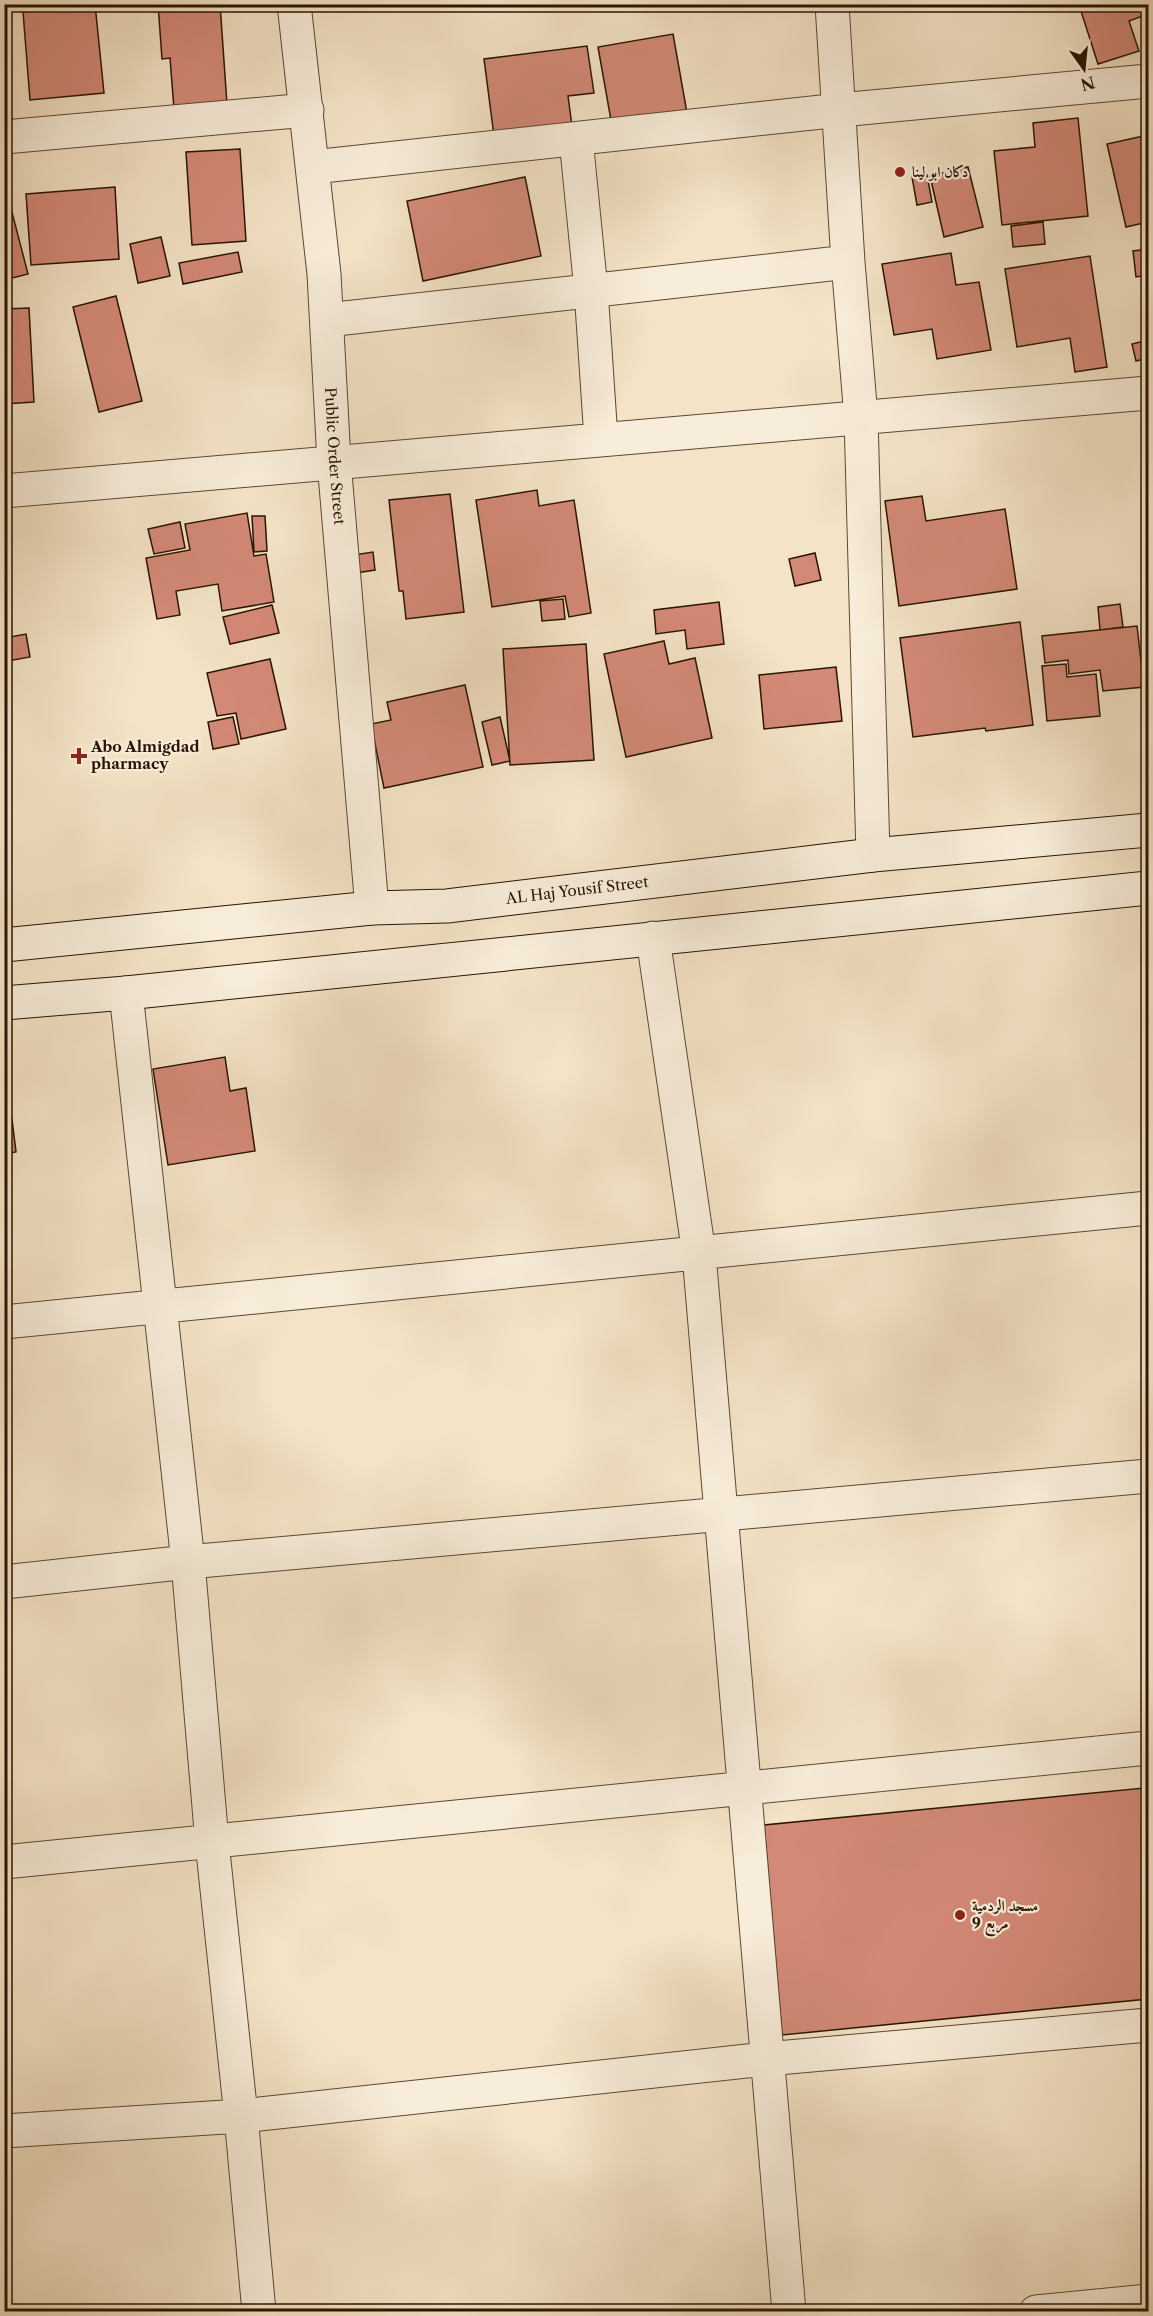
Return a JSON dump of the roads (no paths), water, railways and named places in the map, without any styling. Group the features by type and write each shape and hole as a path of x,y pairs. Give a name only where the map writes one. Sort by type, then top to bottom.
{"street":[{"name":"Public Order Street","path":"294,4 324,274 334,462 372,908"},
{"path":"831,4 861,417 873,855"},
{"path":"313,168 840,110 1149,81"},
{"path":"4,137 307,110"},
{"path":"576,139 591,290 601,439"},
{"path":"327,320 848,262"},
{"path":"4,491 1149,393"},
{"name":"AL Haj Yousif Street","path":"4,945 372,908 447,906 873,855 1149,831"},
{"path":"4,1003 126,993 1149,888"},
{"path":"653,938 699,1254 789,2312"},
{"path":"126,993 188,1562 212,1842 259,2312"},
{"path":"4,1322 1149,1208"},
{"path":"4,1582 188,1562 1149,1476"},
{"path":"4,1862 1149,1749"},
{"path":"4,2131 241,2116 766,2059 1149,2025"},
{"path":"1036,2312 1149,2301"}],"place":[{"name":"دكان ابو لينا","path":"900,172"},
{"name":"Abo Almigdad pharmacy","path":"79,756"},
{"name":"مسجد الردمية مربع 9","path":"960,1915"}]}
